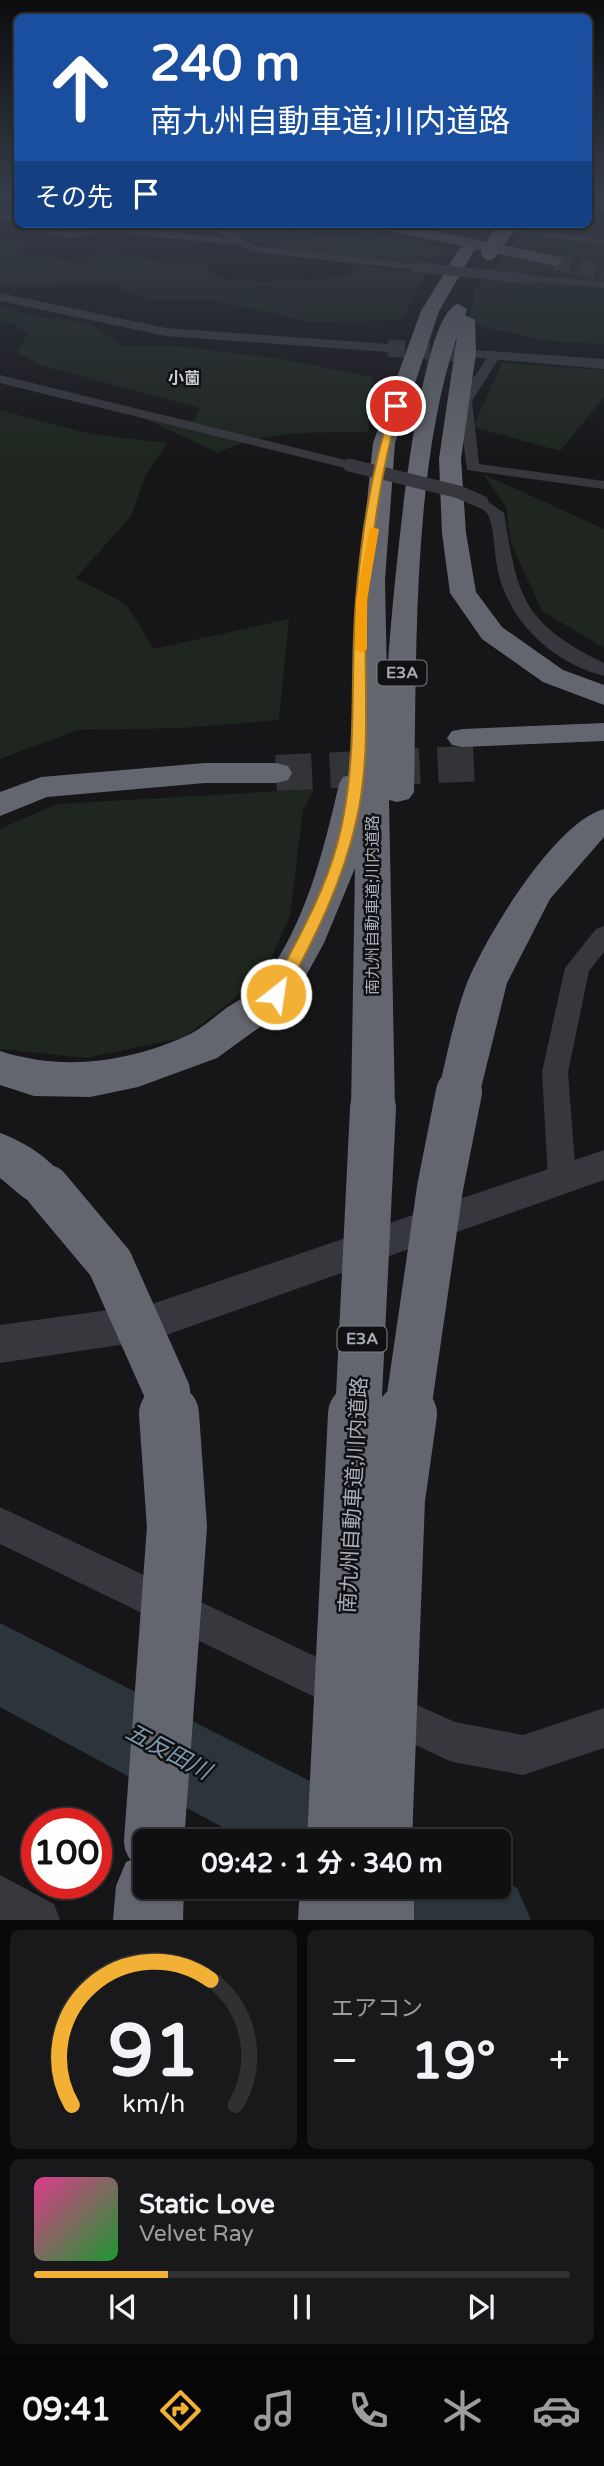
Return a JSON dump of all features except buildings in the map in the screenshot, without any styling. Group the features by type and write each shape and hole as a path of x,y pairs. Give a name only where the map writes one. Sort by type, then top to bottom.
{"highway":[{"name":"南九州自動車道;川内道路","path":"373,1108 372,661 376,517 384,443 412,354 440,291 446,284"},
{"name":"南九州自動車道;川内道路","path":"338,1829 373,1108 395,822 404,612 415,498 431,390 440,357 469,284"},
{"path":"466,293 466,353 450,459 454,533 463,593 492,633 553,676 604,696"},
{"path":"0,1068 34,1079 90,1080 138,1070 202,1046 276,994 305,943 336,873 351,816 359,756 362,600 376,517"},
{"path":"604,732 472,750 604,755"},
{"path":"0,781 69,765 137,755 275,761 192,774 41,787 0,805"},
{"path":"382,1829 395,1499 440,1188 459,1092 487,983 535,892 596,825 604,820"},
{"path":"0,1152 47,1188 110,1263 167,1391 177,1527 155,1829"},
{"path":"148,1920 149,1899"},
{"path":"333,1920 334,1899"},
{"path":"379,1920 380,1899"}],"street":[{"path":"586,284 604,285"},
{"path":"0,297 45,309 166,332 388,348"},
{"path":"474,354 604,364"},
{"path":"495,355 465,401 472,467 604,485"},
{"path":"0,379 459,492 482,502 496,513 512,596 524,620 565,652 604,670"},
{"path":"562,1178 555,1072 577,968 604,935"},
{"path":"0,1344 152,1322 604,1164"},
{"path":"0,1525 452,1742 523,1755 604,1728"}],"shaded area":[{"path":"0,284 421,284 402,320 309,322 214,300 149,300 116,286 0,287"},
{"path":"480,284 604,284 604,344 553,342 469,324 475,289"},
{"path":"0,306 33,316 89,323 123,346 171,345 276,358 373,377 368,432 272,436 236,445 218,453 123,408 194,421 200,408 43,366 16,352 28,334 14,324 0,322"},
{"path":"502,363 604,370 604,397 560,451 473,427"},
{"path":"0,410 90,434 167,443 145,477 131,516 76,578 126,604 154,649 289,619 279,720 182,728 78,730 0,759"},
{"path":"483,474 604,529 604,648 542,611 510,541 506,507"},
{"path":"314,789 303,810 290,916 263,976 185,1037 86,1058 0,1049 0,829 57,804"}],"waterway":[{"name":"五反田川","path":"0,1663 313,1829"},
{"name":"五反田川","path":"446,1899 485,1920"}],"tunnel":[{"path":"388,348 474,354"},
{"path":"276,773 482,763"}],"slow traffic":[{"path":"361,649 362,600 374,529"}],"district":[{"name":"小薗","path":"184,379"}],"route":[{"path":"276,994 305,943 336,873 351,816 359,756 362,600 376,517 384,443 396,406"}]}
